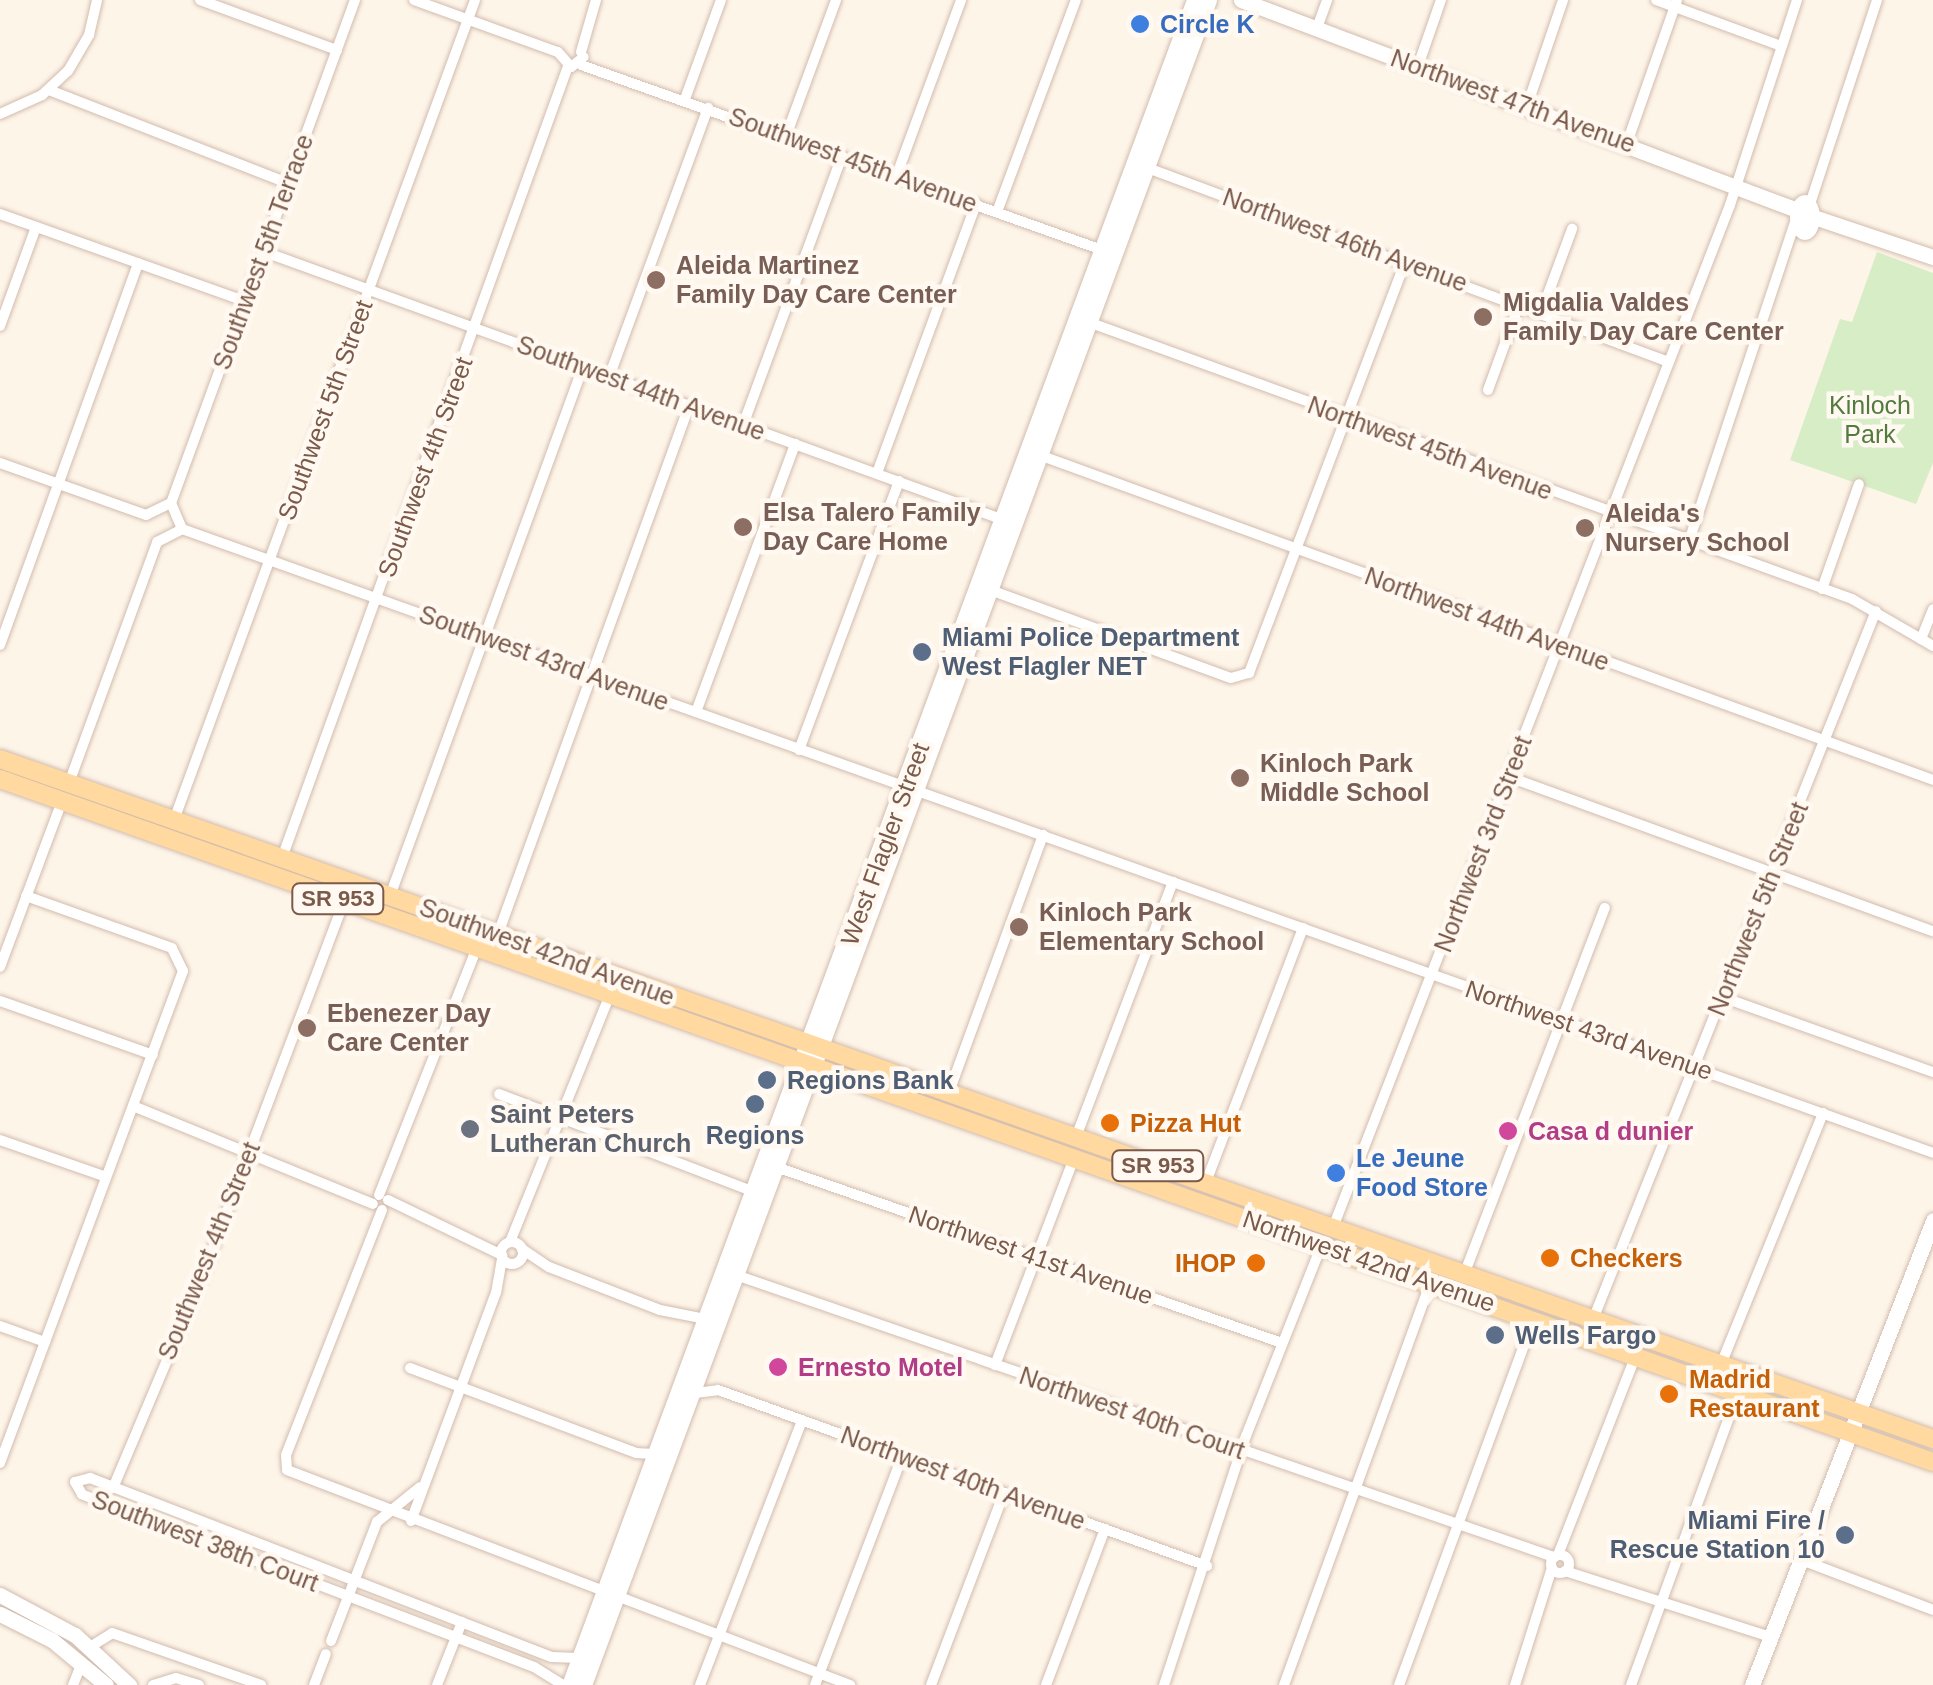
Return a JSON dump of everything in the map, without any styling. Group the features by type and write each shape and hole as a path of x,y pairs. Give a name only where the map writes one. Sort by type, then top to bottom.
{"main road":[{"name":"West Flagler Street","path":"913,789 992,591 1037,430 1109,253 1194,0"},
{"name":"West Flagler Street","path":"1141,165 1209,0"},
{"name":"Northwest 47th Avenue","path":"1242,0 1933,257"},
{"name":"West Flagler Street","path":"584,1685 655,1461 704,1326 779,1168 814,1056 1009,526 1042,456 1091,323 1109,253"},
{"path":"1037,430 1042,456"},
{"name":"Southwest 42nd Avenue","path":"0,759 65,792 86,810 574,982 650,988 814,1056"},
{"name":"Southwest 42nd Avenue","path":"0,779 174,820 498,934 614,985 814,1056"},
{"path":"236,862 273,855"},
{"path":"473,946 498,934"},
{"name":"West Flagler Street","path":"566,1685 610,1598 695,1394 755,1192 814,1056"},
{"name":"Northwest 42nd Avenue","path":"814,1056 949,1092 1933,1439"},
{"name":"Northwest 42nd Avenue","path":"814,1056 1042,1147 1740,1390 1933,1462"},
{"path":"1042,1147 1076,1137"},
{"path":"1752,1685 1847,1428 1933,1220"},
{"path":"1542,1321 1578,1325 1594,1318"},
{"path":"1636,1354 1678,1347"},
{"path":"0,1596 129,1685"},
{"path":"0,1614 86,1654 106,1685"}],"street":[{"path":"0,114 49,90 84,48 97,0"},
{"path":"200,0 337,50"},
{"name":"Southwest 5th Terrace","path":"0,967 355,0"},
{"name":"Southwest 45th Avenue","path":"414,0 1109,253"},
{"name":"Southwest 5th Street","path":"174,820 476,0"},
{"name":"Southwest 4th Street","path":"273,855 378,598 596,0"},
{"path":"685,99 721,0"},
{"path":"786,136 836,0"},
{"path":"896,176 961,0"},
{"path":"997,212 1076,0"},
{"path":"1317,28 1327,0"},
{"path":"1418,66 1442,0"},
{"path":"1527,106 1564,0"},
{"path":"1656,0 1676,4 1781,46"},
{"name":"Northwest 3rd Street","path":"1164,1685 1208,1566 1241,1452 1433,974 1629,466 1736,184 1797,0"},
{"path":"1689,541 1877,0"},
{"path":"1627,143 1676,4"},
{"path":"49,90 288,183"},
{"path":"610,377 708,108"},
{"path":"743,425 842,156"},
{"name":"Northwest 46th Avenue","path":"1141,165 1666,361"},
{"path":"877,473 976,204"},
{"path":"0,214 244,302"},
{"path":"0,326 36,227"},
{"path":"1541,313 1572,229"},
{"name":"Southwest 44th Avenue","path":"262,251 899,481 1009,526"},
{"path":"992,591 1231,678 1245,676 1258,659 1405,262"},
{"path":"0,644 138,263"},
{"path":"1488,390 1519,305"},
{"name":"Northwest 45th Avenue","path":"1091,323 1822,589 1876,611 1933,646"},
{"path":"390,896 582,367"},
{"path":"498,934 689,406"},
{"path":"696,712 795,444"},
{"name":"Northwest 44th Avenue","path":"1042,456 1933,780"},
{"name":"Southwest 43rd Avenue","path":"0,463 913,789"},
{"path":"800,750 899,481"},
{"path":"1822,589 1859,484"},
{"path":"1921,639 1933,609"},
{"name":"Northwest 5th Street","path":"1594,1318 1876,611"},
{"path":"1509,778 1933,931"},
{"name":"Northwest 43rd Avenue","path":"913,789 1933,1152"},
{"path":"949,1092 1042,836"},
{"path":"1076,1137 1173,882"},
{"path":"0,1464 4,1443 181,978 181,958 167,946 26,896"},
{"name":"Southwest 4th Street","path":"113,1488 249,1152 344,901"},
{"path":"1465,1272 1605,908"},
{"path":"1206,1182 1303,928"},
{"path":"473,946 286,1455 288,1470 817,1680 850,1685"},
{"path":"411,1522 510,1249 614,985"},
{"path":"1722,997 1933,1072"},
{"path":"0,1001 152,1054"},
{"path":"499,1094 755,1192"},
{"path":"132,1106 704,1326"},
{"path":"1722,1362 1823,1113"},
{"path":"0,1140 106,1177"},
{"path":"996,1365 1074,1158"},
{"name":"Northwest 41st Avenue","path":"779,1168 1282,1343"},
{"path":"510,1249 516,1262"},
{"path":"516,1262 549,1267"},
{"path":"496,1293 516,1262"},
{"name":"Northwest 40th Court","path":"731,1273 1770,1637"},
{"path":"1284,1685 1431,1282"},
{"path":"1399,1685 1456,1527 1542,1321"},
{"path":"0,1326 44,1342"},
{"path":"1515,1685 1636,1354"},
{"path":"410,1368 655,1461"},
{"name":"Northwest 40th Avenue","path":"702,1372 718,1390 1208,1566"},
{"name":"Northwest 40th Avenue","path":"695,1394 718,1390"},
{"path":"1631,1685 1740,1390"},
{"path":"700,1685 802,1420"},
{"path":"817,1680 902,1457"},
{"name":"Southwest 38th Court","path":"566,1685 456,1637 82,1494 75,1486 85,1477 552,1657 580,1658"},
{"path":"330,1641 377,1522 423,1482"},
{"path":"930,1684 1004,1493"},
{"path":"1046,1685 1104,1529"},
{"path":"1798,1559 1933,1610"},
{"path":"437,1685 462,1622"},
{"path":"74,1685 86,1654 112,1632 261,1685"},
{"path":"314,1685 326,1654"},
{"path":"186,1680 193,1662"},
{"path":"154,1685 186,1680 199,1685"}],"green space":[{"name":"Kinloch Park","path":"1877,252 1933,273 1933,463 1916,504 1790,460 1840,319 1852,322"}],"place":[{"name":"Circle K","path":"1140,24"},
{"name":"Aleida Martinez Family Day Care Center","path":"656,280"},
{"name":"Migdalia Valdes Family Day Care Center","path":"1483,317"},
{"name":"Elsa Talero Family Day Care Home","path":"743,527"},
{"name":"Aleida's Nursery School","path":"1585,528"},
{"name":"Miami Police Department West Flagler NET","path":"922,652"},
{"name":"Kinloch Park Middle School","path":"1240,778"},
{"name":"Kinloch Park Elementary School","path":"1019,927"},
{"name":"Ebenezer Day Care Center","path":"307,1028"},
{"name":"Regions Bank","path":"767,1080"},
{"name":"Regions","path":"755,1104"},
{"name":"Pizza Hut","path":"1110,1123"},
{"name":"Saint Peters Lutheran Church","path":"470,1129"},
{"name":"Casa d dunier","path":"1508,1131"},
{"name":"Le Jeune Food Store","path":"1336,1173"},
{"name":"Checkers","path":"1550,1258"},
{"name":"IHOP","path":"1256,1263"},
{"name":"Wells Fargo","path":"1495,1335"},
{"name":"Ernesto Motel","path":"778,1367"},
{"name":"Madrid Restaurant","path":"1669,1394"},
{"name":"Miami Fire / Rescue Station 10","path":"1845,1535"}]}
